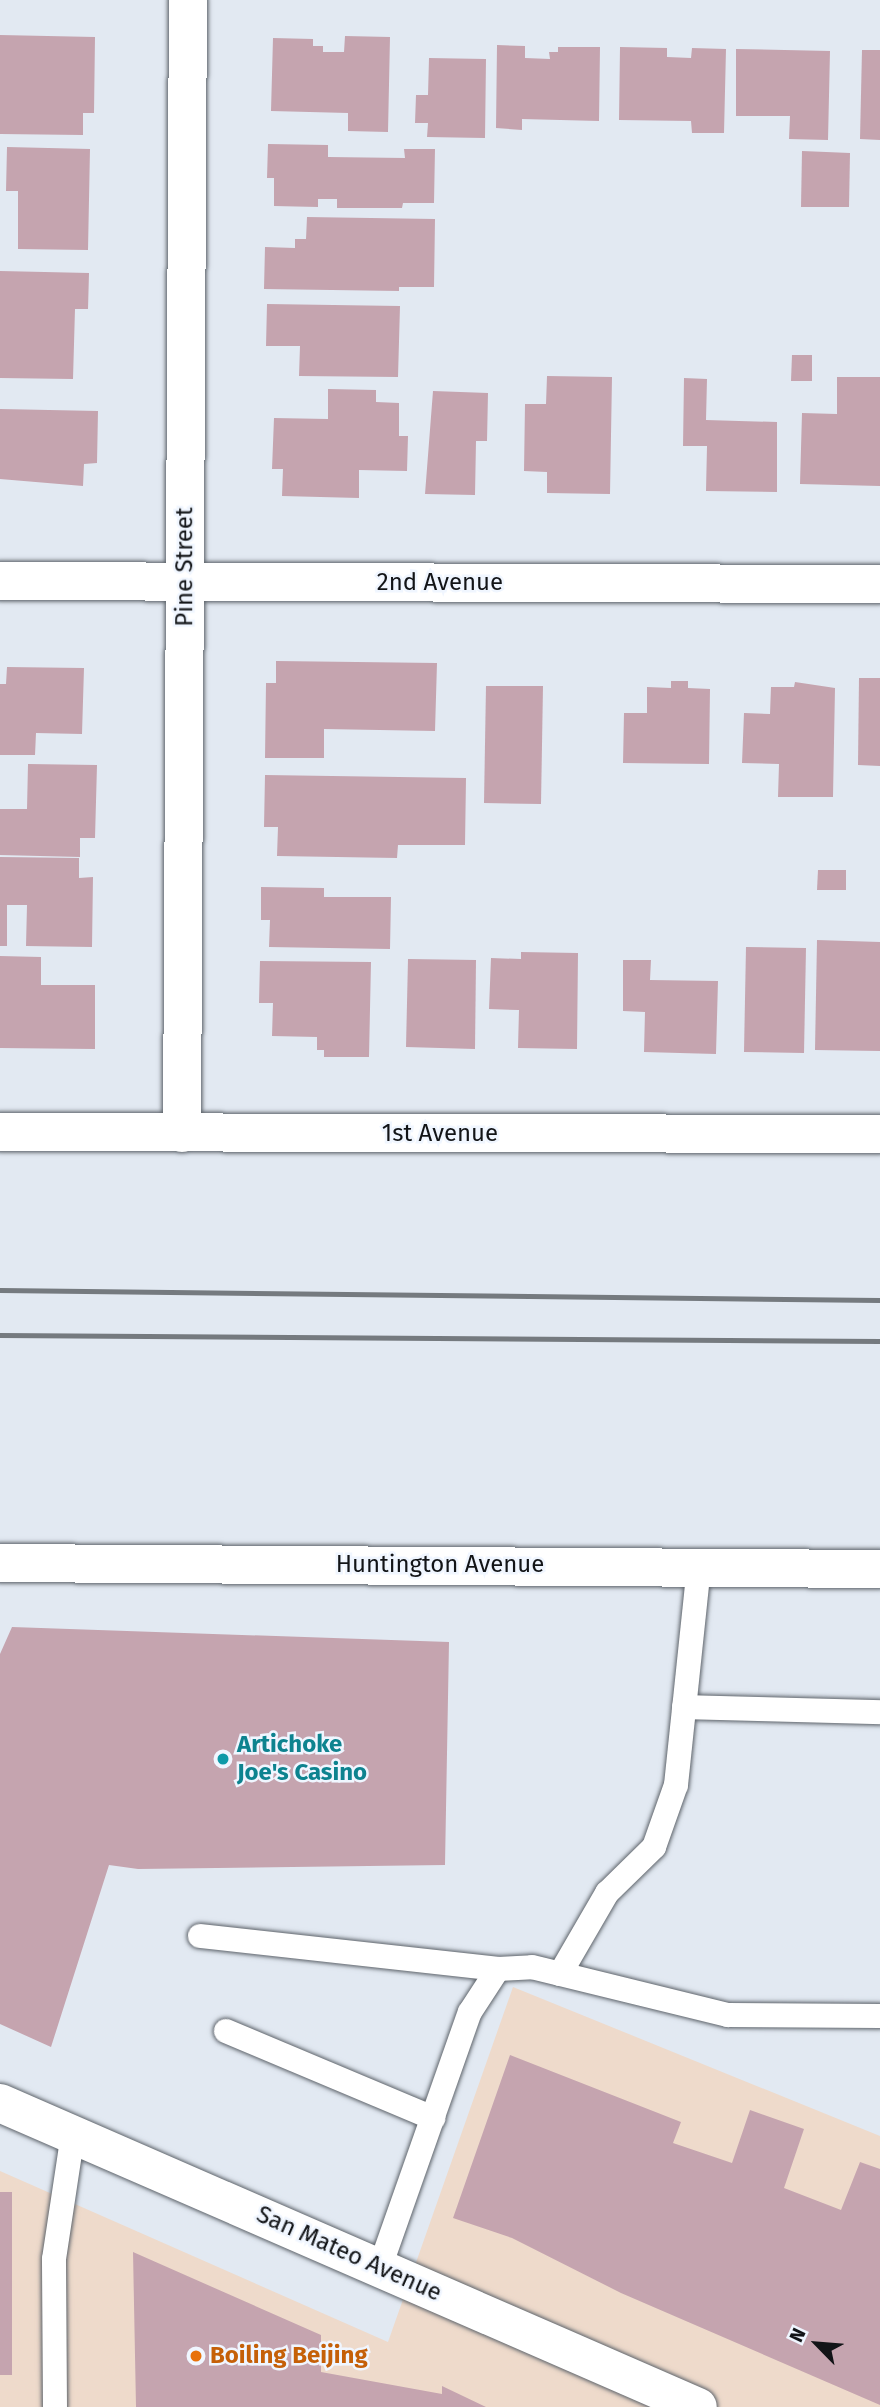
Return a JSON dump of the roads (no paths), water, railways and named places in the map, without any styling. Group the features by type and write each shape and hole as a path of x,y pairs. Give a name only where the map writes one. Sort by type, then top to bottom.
{"street":[{"name":"Pine Street","path":"182,1133 188,0"},
{"name":"2nd Avenue","path":"0,581 880,584"},
{"name":"1st Avenue","path":"0,1132 880,1134"},
{"name":"Huntington Avenue","path":"0,1563 880,1569"},
{"name":"San Mateo Avenue","path":"0,2102 698,2407"}],"lane":[{"path":"560,1975 607,1894 654,1847 676,1785 699,1566"},
{"path":"684,1707 880,1712"},
{"path":"200,1936 498,1969 533,1967 728,2015 880,2017"},
{"path":"380,2267 470,2012 498,1969"},
{"path":"226,2031 433,2118"},
{"path":"55,2407 54,2259 73,2134"}],"railway":[{"path":"0,1290 880,1300"},
{"path":"0,1335 880,1341"}],"place":[{"name":"Artichoke Joe's Casino","path":"223,1759"},
{"name":"Boiling Beijing","path":"196,2356"}]}
